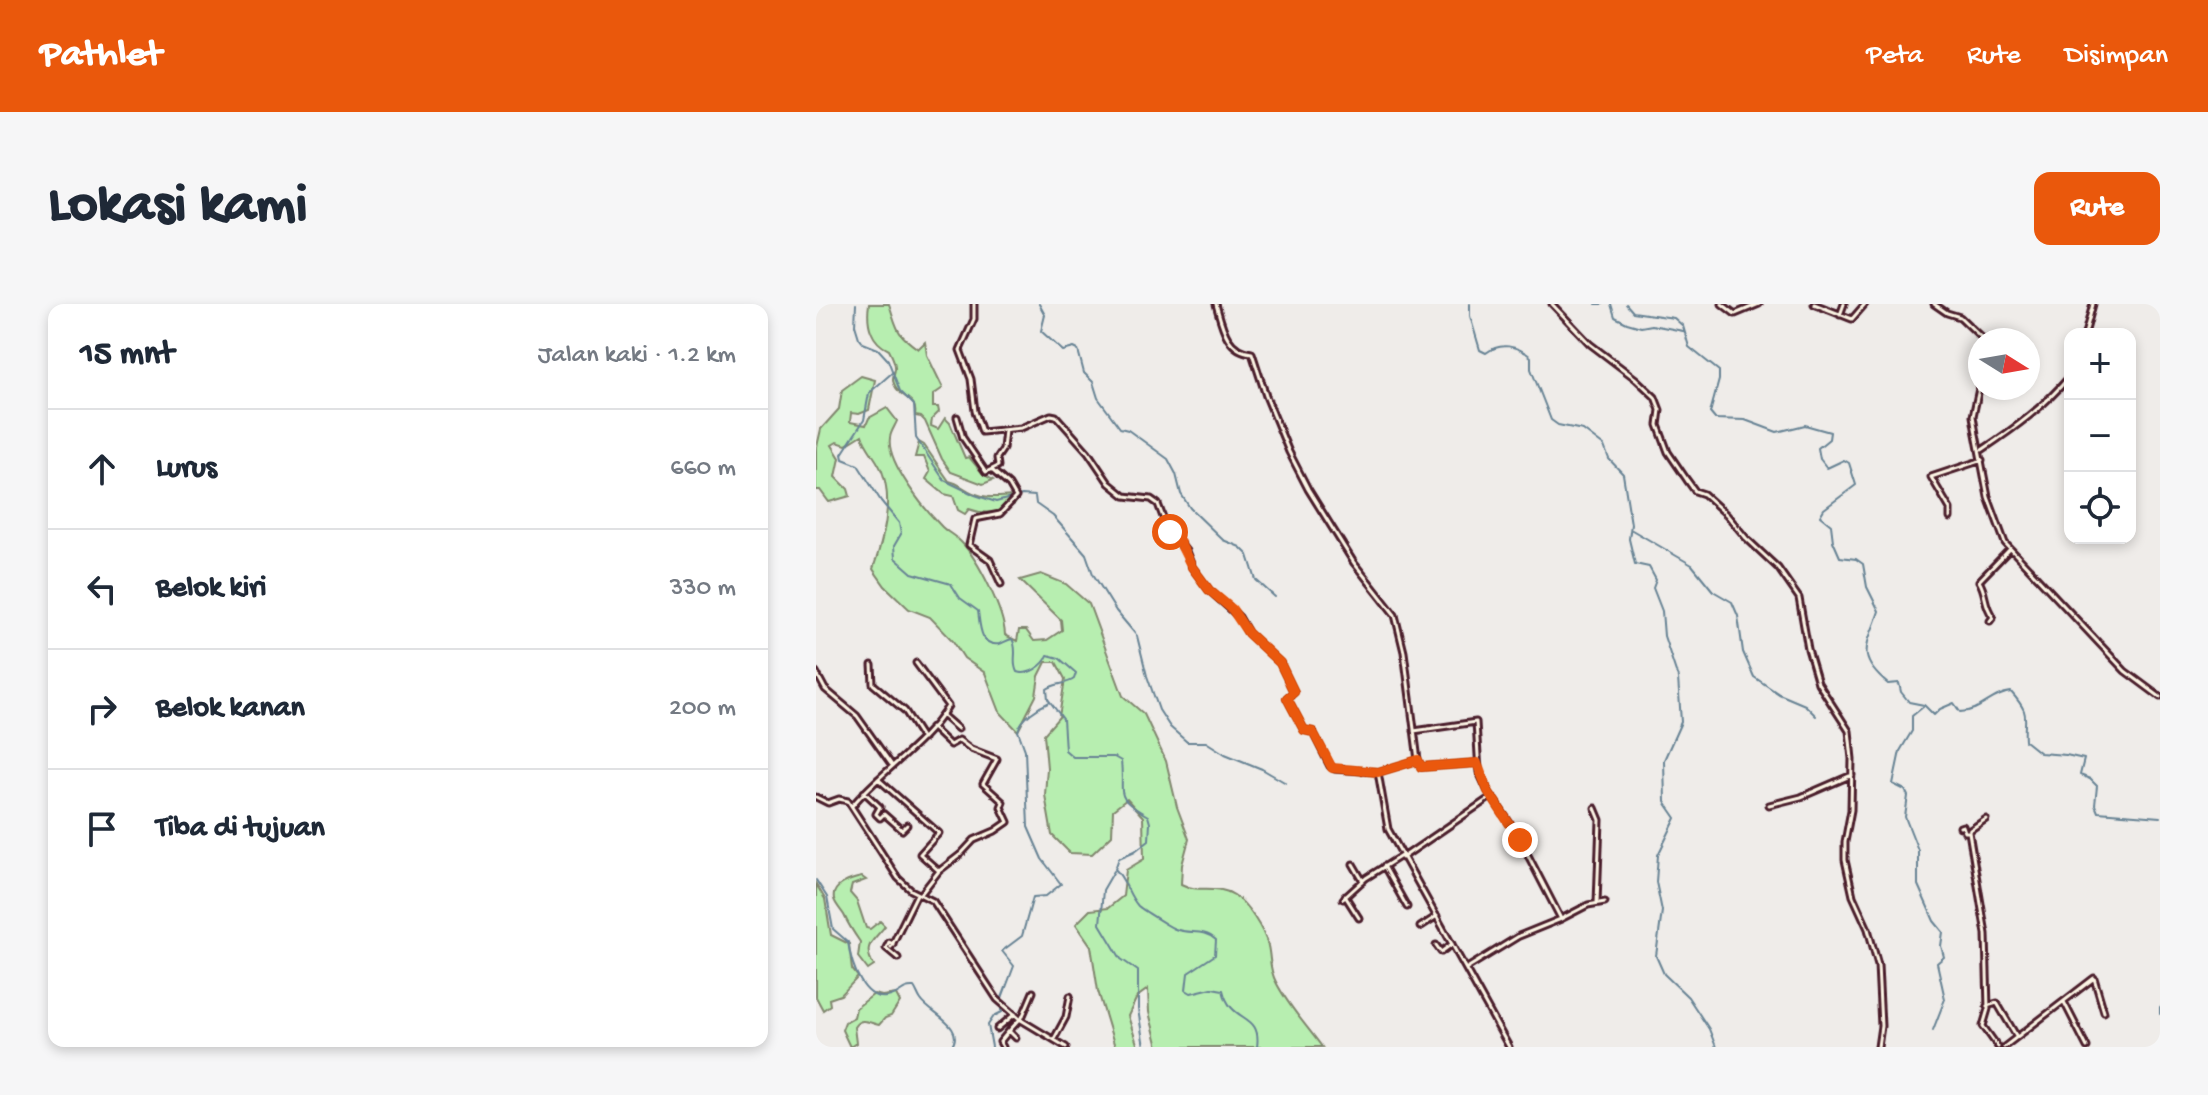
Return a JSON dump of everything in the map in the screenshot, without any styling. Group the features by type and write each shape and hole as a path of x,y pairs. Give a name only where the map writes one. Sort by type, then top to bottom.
{"street":[{"path":"974,304 974,319 961,346 961,357 971,379 975,411 982,432 1027,427 1055,414 1088,452 1109,483 1125,496 1155,501 1164,514 1167,528 1178,539 1192,567 1209,590 1232,609 1248,633 1286,672 1294,692 1287,698 1290,706 1304,730 1313,732 1330,766 1378,772 1418,760"},
{"path":"1216,304 1221,325 1232,346 1240,352 1252,353 1289,452 1308,489 1354,563 1395,615 1404,652 1421,767 1477,763"},
{"path":"1552,304 1590,344 1655,397 1659,403 1658,425 1668,452 1687,480 1695,491 1704,494 1727,515 1778,568 1796,593 1818,683 1849,731 1851,810 1845,860 1855,901 1868,929 1878,965 1881,1026 1878,1047"},
{"path":"1722,304 1735,314 1759,304"},
{"path":"1814,304 1852,319 1865,304"},
{"path":"1840,315 1844,304"},
{"path":"1934,304 1960,317 1971,328"},
{"path":"2087,328 2093,304"},
{"path":"1980,451 2044,405 2064,383"},
{"path":"1976,400 1973,416 1992,510 2009,550 2125,671 2160,697"},
{"path":"957,417 963,438 986,472 998,466 997,458 1003,449 1005,430"},
{"path":"1950,518 1950,509 1931,477 1982,460"},
{"path":"993,471 1009,485 1016,497 1000,514 975,520 969,545 990,560 1001,584"},
{"path":"1990,621 1993,617 1986,609 1985,589 1979,581 2009,550"},
{"path":"852,806 878,778 923,739 948,704 916,663"},
{"path":"872,665 873,684 905,711 923,739"},
{"path":"816,672 825,689 865,727 892,765"},
{"path":"942,715 958,729"},
{"path":"1414,731 1476,722 1477,763 1492,796 1517,834 1561,919"},
{"path":"898,958 886,948 889,942 892,946 919,894 976,838 1008,822 1001,807 1003,802 983,784 997,759 960,741 950,745 931,727"},
{"path":"1378,772 1384,815 1402,857 1509,1047"},
{"path":"1769,805 1801,797 1852,775"},
{"path":"878,778 939,833 920,853 939,871"},
{"path":"864,792 880,807 876,814 880,818 884,814 902,830 907,825"},
{"path":"1359,918 1344,897 1384,866 1492,796"},
{"path":"816,797 828,803 846,799 898,878 933,901 992,992 1021,1019 1066,1047"},
{"path":"1595,808 1600,820 1597,904"},
{"path":"1960,827 1963,826 1965,832 1986,819"},
{"path":"1968,830 1984,922 1987,1006 1983,1026 1998,1047"},
{"path":"1353,864 1363,881"},
{"path":"1384,866 1407,907"},
{"path":"1467,968 1519,936 1588,905 1605,902"},
{"path":"1420,927 1437,916"},
{"path":"1436,945 1441,952 1452,944"},
{"path":"2004,1047 2094,978 2104,1012"},
{"path":"1003,1047 1000,1042 1021,1019 1033,992"},
{"path":"1054,1039 1066,1017 1070,996"},
{"path":"2064,1002 2087,1047"},
{"path":"1987,1006 1997,1003 2017,1037"},
{"path":"997,1029 1015,1014"},
{"path":"1009,1031 1016,1038"}],"green space":[{"path":"869,304 889,304 898,330 905,338 918,349 925,342 927,355 943,388 933,395 933,407 938,407 939,412 932,419 931,426 938,429 945,418 965,458 969,457 983,474 993,480 983,484 951,472 925,421 915,416 912,402 895,386 894,361 889,350 871,332"},
{"path":"861,376 875,380 869,410 851,413 850,422 866,425 869,418 887,408 897,421 890,436 890,448 900,472 926,509 975,560 995,600 1005,635 1017,641 1019,630 1026,630 1034,641 1047,640 1062,630 1061,620 1020,580 1041,574 1066,584 1089,604 1123,696 1144,714 1166,761 1177,807 1189,839 1181,884 1227,891 1244,904 1266,940 1272,973 1281,991 1322,1047 1158,1047 1149,1012 1148,989 1137,997 1128,1016 1138,1047 1115,1047 1098,991 1091,946 1076,924 1090,910 1108,908 1123,896 1126,870 1144,859 1143,817 1127,799 1113,810 1112,835 1092,854 1070,853 1052,835 1045,795 1047,768 1044,734 1059,717 1065,679 1056,662 1046,662 1039,676 1036,696 1018,731 1000,712 985,673 964,658 930,617 909,609 885,586 873,569 883,534 887,497 881,469 862,435 846,445 837,442 832,445 840,458 836,477 848,489 850,496 829,502 820,490 816,490 816,451 821,429 839,409 842,390"},
{"path":"919,442 949,481 983,496 1012,496 1015,504 992,512 969,509 965,514 958,510 953,496 944,494 926,479 930,472 924,457 915,457"},
{"path":"862,877 866,880 852,885 850,893 857,901 866,928 870,929 880,921 885,926 870,944 870,959 874,966 868,970 858,957 860,942 834,899 839,886"},
{"path":"816,884 825,899 831,935 849,944 852,969 858,977 841,995 829,999 830,1005 823,1010 816,997"},
{"path":"874,994 896,994 900,1002 891,1016 879,1025 859,1022 854,1027 856,1043 850,1047 842,1030 845,1022 854,1017 856,1008"}],"waterway":[{"path":"856,304 855,325 859,338 878,349 888,360 900,391 914,405 916,438 944,480 996,502 1022,495 1035,496 1036,504 1053,516 1086,554 1093,574 1116,611 1137,636 1159,710 1170,727 1187,742 1206,742 1286,783"},
{"path":"1039,304 1045,315 1041,331 1063,351 1078,350 1084,373 1093,382 1098,398 1120,428 1128,430 1168,459 1181,494 1190,508 1223,540 1240,547 1248,555 1256,580 1275,597"},
{"path":"1470,304 1470,316 1480,350 1486,353 1508,346 1531,357 1531,369 1551,420 1558,425 1583,430 1604,446 1609,459 1623,474 1631,524 1629,539 1635,564 1649,567 1656,580 1653,588 1662,611 1664,636 1678,678 1681,722 1664,760 1665,802 1676,818 1658,855 1656,882 1662,911 1656,956 1664,974 1688,997 1709,1029 1716,1047"},
{"path":"1596,304 1603,304"},
{"path":"1611,304 1615,317 1627,323 1683,331"},
{"path":"1626,304 1633,312 1674,318 1683,326 1689,347 1719,371 1710,413 1715,419 1745,420 1777,432 1805,425 1830,432 1829,439 1818,448 1820,459 1827,468 1844,460 1849,463 1856,485 1824,509 1820,516 1831,525 1833,541 1840,557 1856,559 1863,564 1867,587 1879,611 1867,650 1867,658 1877,674 1888,684 1899,683 1901,692 1909,702 1924,705 1934,715 1954,703 1960,712 1967,711 2011,692 2024,711 2025,741 2040,753 2084,759 2080,775 2097,786 2095,805 2098,812 2160,817"},
{"path":"893,372 869,393 864,420 842,454 843,459 858,465 899,523 901,534 894,546 895,558 912,573 951,584 960,598 978,611 982,633 988,642 999,644 1012,639 1017,672 1026,673 1035,669 1048,655 1059,658 1076,673 1071,681 1047,689 1048,699 1063,719 1065,750 1073,757 1114,757 1121,761 1122,794 1129,804 1148,816 1150,823 1149,840 1119,858 1115,869 1140,908 1175,929 1206,934 1216,940 1215,955 1188,973 1186,990 1191,993 1212,988 1223,990 1232,1009 1255,1028 1257,1047"},
{"path":"1632,530 1692,565 1713,591 1732,602 1738,616 1743,652 1754,677 1779,694 1805,705 1816,716"},
{"path":"992,1047 988,1025 994,1016 1002,1012 1002,998 1014,966 1002,951 1022,936 1033,897 1046,896 1061,884 1042,859 1028,827 1025,750 1018,731 1026,717 1050,702"},
{"path":"1923,707 1912,716 1912,731 1900,751 1893,784 1905,790 1908,796 1905,817 1918,850 1918,885 1934,921 1943,932 1941,946 1944,957 1937,963 1945,999 1933,1030"},
{"path":"1114,871 1103,890 1100,924 1121,959 1138,971 1138,1009 1144,1047"},
{"path":"816,880 827,897 833,929 848,942 852,961 866,988 881,997 914,987 926,1005 951,1027 955,1040 951,1047"},
{"path":"2160,1007 2160,1014"}],"route":[{"path":"1170,532 1178,539 1192,567 1209,590 1232,609 1248,633 1280,663 1294,692 1287,698 1290,706 1304,730 1313,732 1332,768 1378,772 1418,760 1421,767 1477,763 1488,791 1520,840"}]}
